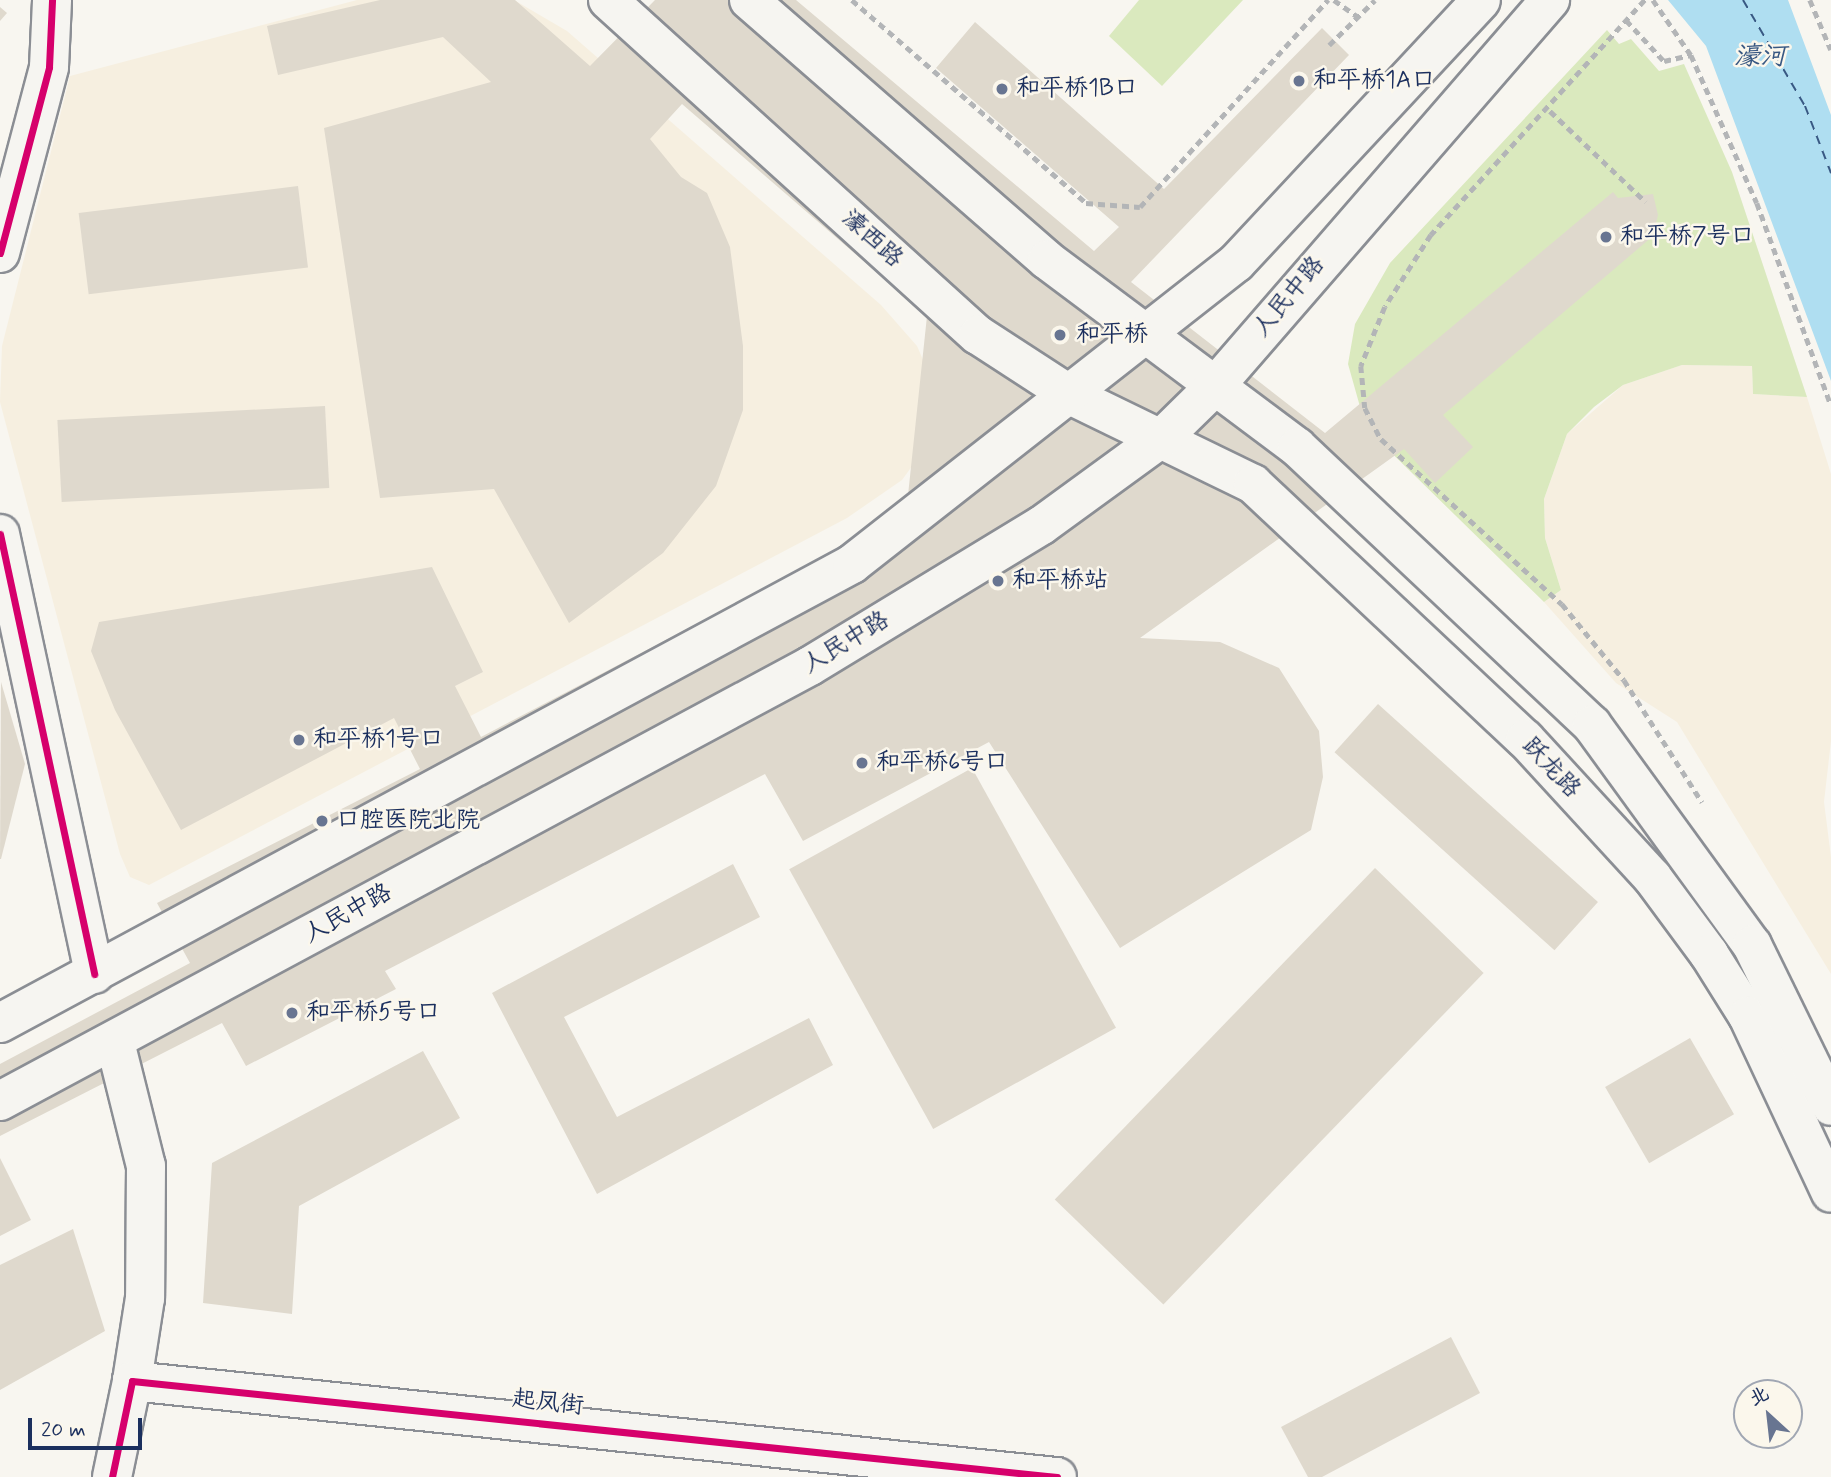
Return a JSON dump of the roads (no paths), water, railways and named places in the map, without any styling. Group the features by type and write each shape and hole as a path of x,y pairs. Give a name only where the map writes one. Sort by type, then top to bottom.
{"main road":[{"path":"0,253 48,67 52,0"},
{"name":"濠西路","path":"608,0 978,335 1072,396 1164,436"},
{"path":"749,0 1047,260 1297,447 1591,726 1752,945 1831,1106"},
{"path":"0,1023 852,564 1072,396 1236,263 1481,0"},
{"name":"人民中路","path":"0,1101 115,1042 810,666 1042,525 1164,436 1216,385 1550,0"},
{"name":"跃龙路","path":"1164,436 1252,484 1525,739 1653,877 1748,1016 1831,1193"},
{"path":"0,534 94,974"},
{"path":"111,1477 132,1381 145,1298 146,1166 115,1042"},
{"name":"起凤街","path":"132,1381 1057,1477"}],"water":[{"name":"濠河","path":"1668,0 1788,0 1831,115 1831,381 1706,46"}],"place":[{"name":"和平桥1A口","path":"1299,81"},
{"name":"和平桥1B口","path":"1002,89"},
{"name":"和平桥7号口","path":"1606,237"},
{"name":"和平桥","path":"1060,335"},
{"name":"和平桥站","path":"998,581"},
{"name":"和平桥1号口","path":"299,740"},
{"name":"和平桥6号口","path":"862,763"},
{"name":"口腔医院北院","path":"322,821"},
{"name":"和平桥5号口","path":"292,1013"}]}
